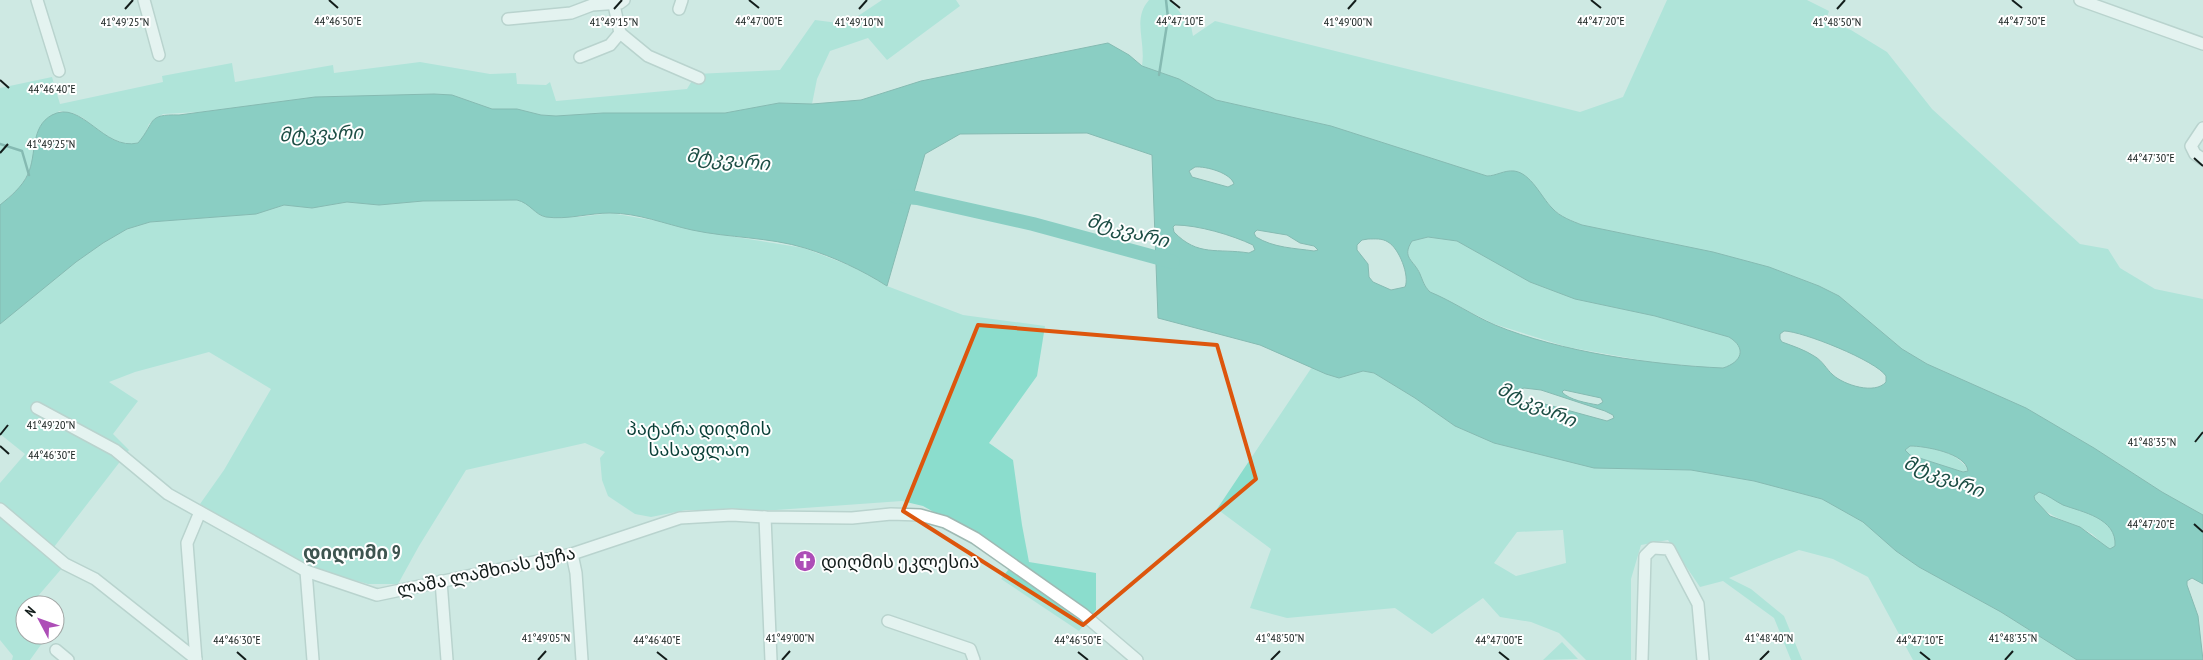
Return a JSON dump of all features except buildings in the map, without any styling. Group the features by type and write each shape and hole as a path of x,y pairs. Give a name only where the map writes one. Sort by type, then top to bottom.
{"street":[{"path":"37,0 59,71"},
{"path":"144,0 159,55"},
{"path":"2080,0 2203,44"},
{"path":"508,19 571,13 592,5 617,1 620,33 610,45 580,57"},
{"path":"620,33 648,56 699,78"},
{"path":"2203,128 2191,146 2195,154 2203,159"},
{"name":"ლაშა ლაშხიას ქუჩა","path":"37,408 58,417 115,450 168,494 306,571 377,595 572,554 680,518 732,515 852,518 891,514 920,515 945,522 975,538 1083,614 1137,660"},
{"path":"0,509 65,564 95,579 196,660"},
{"path":"196,660 187,543 200,512"},
{"path":"765,517 771,660"},
{"path":"1642,660 1645,556 1653,548 1669,549 1698,604 1703,660"},
{"path":"572,554 576,573 582,660"},
{"path":"306,571 313,660"},
{"path":"441,581 448,660"},
{"path":"888,621 970,649 974,660"},
{"path":"56,650 68,660"}],"highlighted area":[{"path":"978,325 1217,345 1256,479 1083,625 903,511"}],"green space":[{"path":"882,0 956,0 960,6 887,60 868,38 830,51 817,79 812,104 779,103 725,113 603,113 556,116 541,115 517,109 492,109 452,95 315,97 200,112 163,114 149,124 145,135 138,143 130,145 104,135 83,118 73,113 59,111 35,143 34,157 28,174 19,188 0,205 0,88 52,77 60,104 163,82 162,76 232,63 235,82 333,65 334,73 420,62 490,74 516,73 517,84 546,85 550,82 556,101 687,89 696,74 780,70 815,20 846,24"},
{"path":"1149,0 1170,0 1191,26 1193,36 1215,21 1580,112 1623,97 1667,0 1807,0 1829,11 1826,21 1851,30 1887,52 1932,109 2080,244 2108,249 2120,268 2155,289 2203,299 2203,515 2162,492 2094,448 2026,408 1927,364 1902,349 1839,296 1819,286 1769,267 1713,252 1582,225 1565,218 1552,209 1528,178 1503,172 1495,176 1487,176 1331,126 1216,100 1179,79 1142,66 1140,23 1144,7"},
{"name":"პატარა დიღმის სასაფლაო","path":"517,200 526,202 544,217 579,217 611,213 663,222 692,230 804,248 864,271 887,286 963,315 1045,326 1037,376 989,443 1013,460 1029,562 1096,573 1096,610 1079,631 1001,579 1015,561 993,545 923,506 902,501 776,510 686,510 651,517 635,514 608,496 602,480 600,458 605,452 585,443 466,470 398,584 368,584 303,566 200,504 224,470 271,389 209,352 135,372 109,382 138,401 113,434 129,450 54,547 0,504 0,483 25,454 0,434 0,324 76,262 103,243 127,229 150,222 256,214 284,205 312,208 347,202 379,205 423,201"},
{"path":"1428,237 1457,241 1530,282 1575,299 1655,316 1729,337 1735,341 1740,354 1734,362 1723,368 1657,363 1567,347 1494,324 1430,292 1426,288 1408,255 1408,251 1412,241"},
{"path":"1312,367 1339,378 1363,371 1374,373 1415,398 1455,426 1494,443 1563,460 1661,470 1691,470 1723,475 1822,499 1863,522 1896,551 1919,567 2001,612 2077,660 1913,660 1868,577 1833,559 1799,550 1729,578 1751,589 1784,616 1802,660 1791,660 1774,618 1723,581 1700,587 1668,540 1641,545 1631,579 1631,660 1586,660 1559,633 1531,622 1500,617 1483,598 1432,634 1395,608 1287,618 1250,608 1271,549 1217,509","holes":["1563,530 1566,563 1516,576 1494,563 1517,532"]},
{"path":"1910,446 1926,447 1949,454 1962,462 1967,471 1963,472 1910,455 1905,450"},
{"path":"2039,492 2097,518 2110,529 2114,536 2115,546 2110,549 2092,534 2047,512 2035,500 2034,496"},
{"path":"0,514 63,567 39,595 15,595 15,645 41,645 30,660 12,660 13,656 0,640"},
{"path":"1562,642 1578,659 1543,660"}],"water":[{"path":"1108,43 1129,55 1142,66 1179,79 1216,100 1331,126 1487,176 1514,171 1526,176 1555,211 1582,225 1713,252 1769,267 1819,286 1839,296 1902,349 1927,364 2026,408 2094,448 2162,492 2203,515 2203,584 2192,578 2187,581 2187,585 2198,616 2203,660 2077,660 2001,612 1919,567 1896,551 1863,522 1822,499 1754,481 1691,470 1594,468 1494,443 1455,426 1415,398 1374,373 1363,371 1339,378 1260,345 1158,318 1152,155 1087,133 960,134 925,154 887,286 848,264 827,255 791,244 692,230 620,213 562,218 546,217 517,200 423,201 379,205 347,202 312,208 284,205 256,214 150,222 127,229 76,262 0,324 0,205 26,179 31,166 40,126 52,115 63,112 83,119 114,140 125,143 138,143 153,121 161,116 315,97 452,95 492,109 517,109 541,115 556,116 603,113 725,113 779,103 812,104 861,100 921,81","holes":["1195,167 1205,168 1223,174 1232,180 1234,184 1228,187 1192,177 1189,171","1175,225 1204,229 1245,241 1253,245 1255,250 1249,253 1208,250 1191,245 1174,232 1173,227","1257,230 1287,235 1300,243 1314,246 1318,250 1284,247 1256,237 1254,233","1428,237 1457,241 1530,282 1575,299 1655,316 1729,337 1735,341 1740,354 1734,362 1723,368 1667,364 1607,356 1548,343 1495,325 1430,292 1410,259 1408,251 1412,241","1368,239 1383,240 1392,245 1400,256 1405,270 1405,287 1391,290 1373,282 1369,277 1368,264 1357,250 1357,245 1362,240","1784,331 1822,341 1855,355 1880,370 1886,376 1886,382 1875,388 1860,387 1844,382 1833,375 1817,358 1782,342 1780,334","1524,388 1541,390 1605,411 1613,415 1614,418 1607,421 1541,403 1523,402 1517,395 1519,390","1564,390 1601,398 1603,402 1598,405 1578,401 1562,392","1910,446 1925,447 1953,455 1966,465 1968,471 1963,472 1910,455 1905,450","2039,492 2063,505 2097,518 2110,529 2114,536 2115,546 2110,549 2080,527 2050,516 2035,500 2034,496"]}],"waterway":[{"path":"1159,75 1168,18 1166,0"},
{"path":"0,144 22,151 29,175"},
{"name":"მტკვარი","path":"895,196 917,198 1033,224 1173,262"}],"place":[{"name":"დიღმის ეკლესია","path":"805,561"}],"district":[{"name":"დიღომი 9","path":"352,552"}]}
